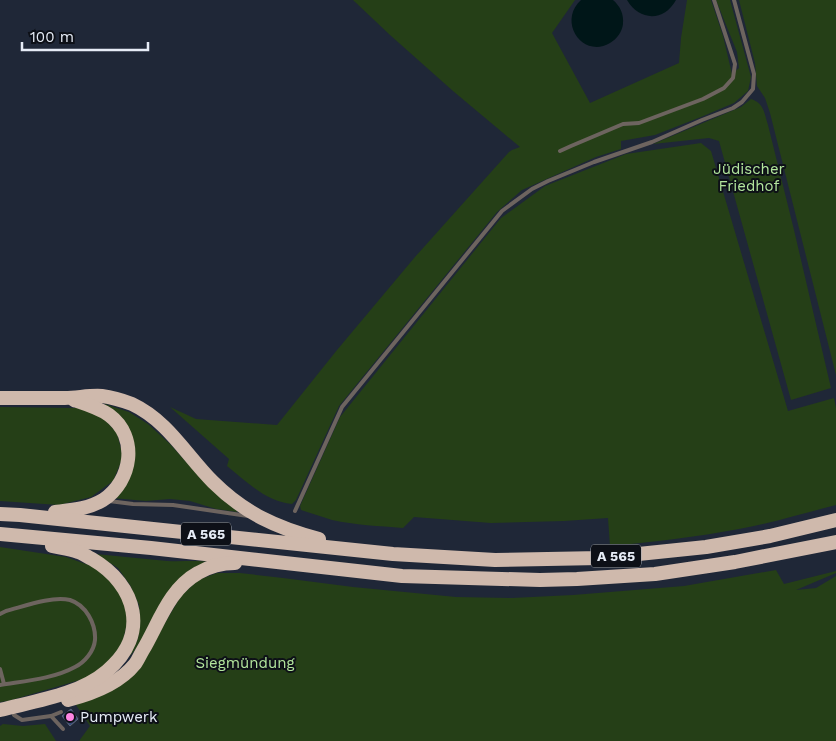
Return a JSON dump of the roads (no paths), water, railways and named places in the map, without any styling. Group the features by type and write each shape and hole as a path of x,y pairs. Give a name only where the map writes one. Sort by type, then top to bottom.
{"highway":[{"path":"0,398 103,396 131,404 155,418 170,432 212,482 249,512 300,534 393,554"},
{"path":"20,515 79,510 102,500 113,492 126,473 128,443 124,432 118,424 110,416 97,408 66,398"},
{"name":"A 565","path":"0,514 393,554 495,560 600,558 706,547 770,536 836,520"},
{"path":"0,534 78,552 102,565 117,579 129,597 134,615 134,627 130,642 122,655 107,671 67,693 0,710"},
{"name":"A 565","path":"0,534 152,548 402,576 540,580 655,574 786,553 836,542"},
{"path":"0,719 100,690 122,676 135,664 170,600 181,586 207,568 223,563 282,562"}],"lane":[{"path":"560,151 623,124 639,123 724,88 733,78 735,64 714,0"},
{"path":"295,511 342,407 502,211 532,189 548,181 594,162 652,142 733,108 742,102 753,89 754,74 734,0"},
{"path":"102,500 133,504 173,505 260,518"},
{"path":"0,614 6,610 56,599 72,601 86,610 93,625 95,641 88,657 75,667 52,676 2,685 0,669"},
{"path":"14,715 22,720 51,716 61,712"},
{"path":"51,716 63,729"}],"place":[{"name":"Pumpwerk","path":"70,717"}],"park label":[{"name":"Jüdischer Friedhof","path":"749,178"},
{"name":"Siegmündung","path":"245,663"}]}
